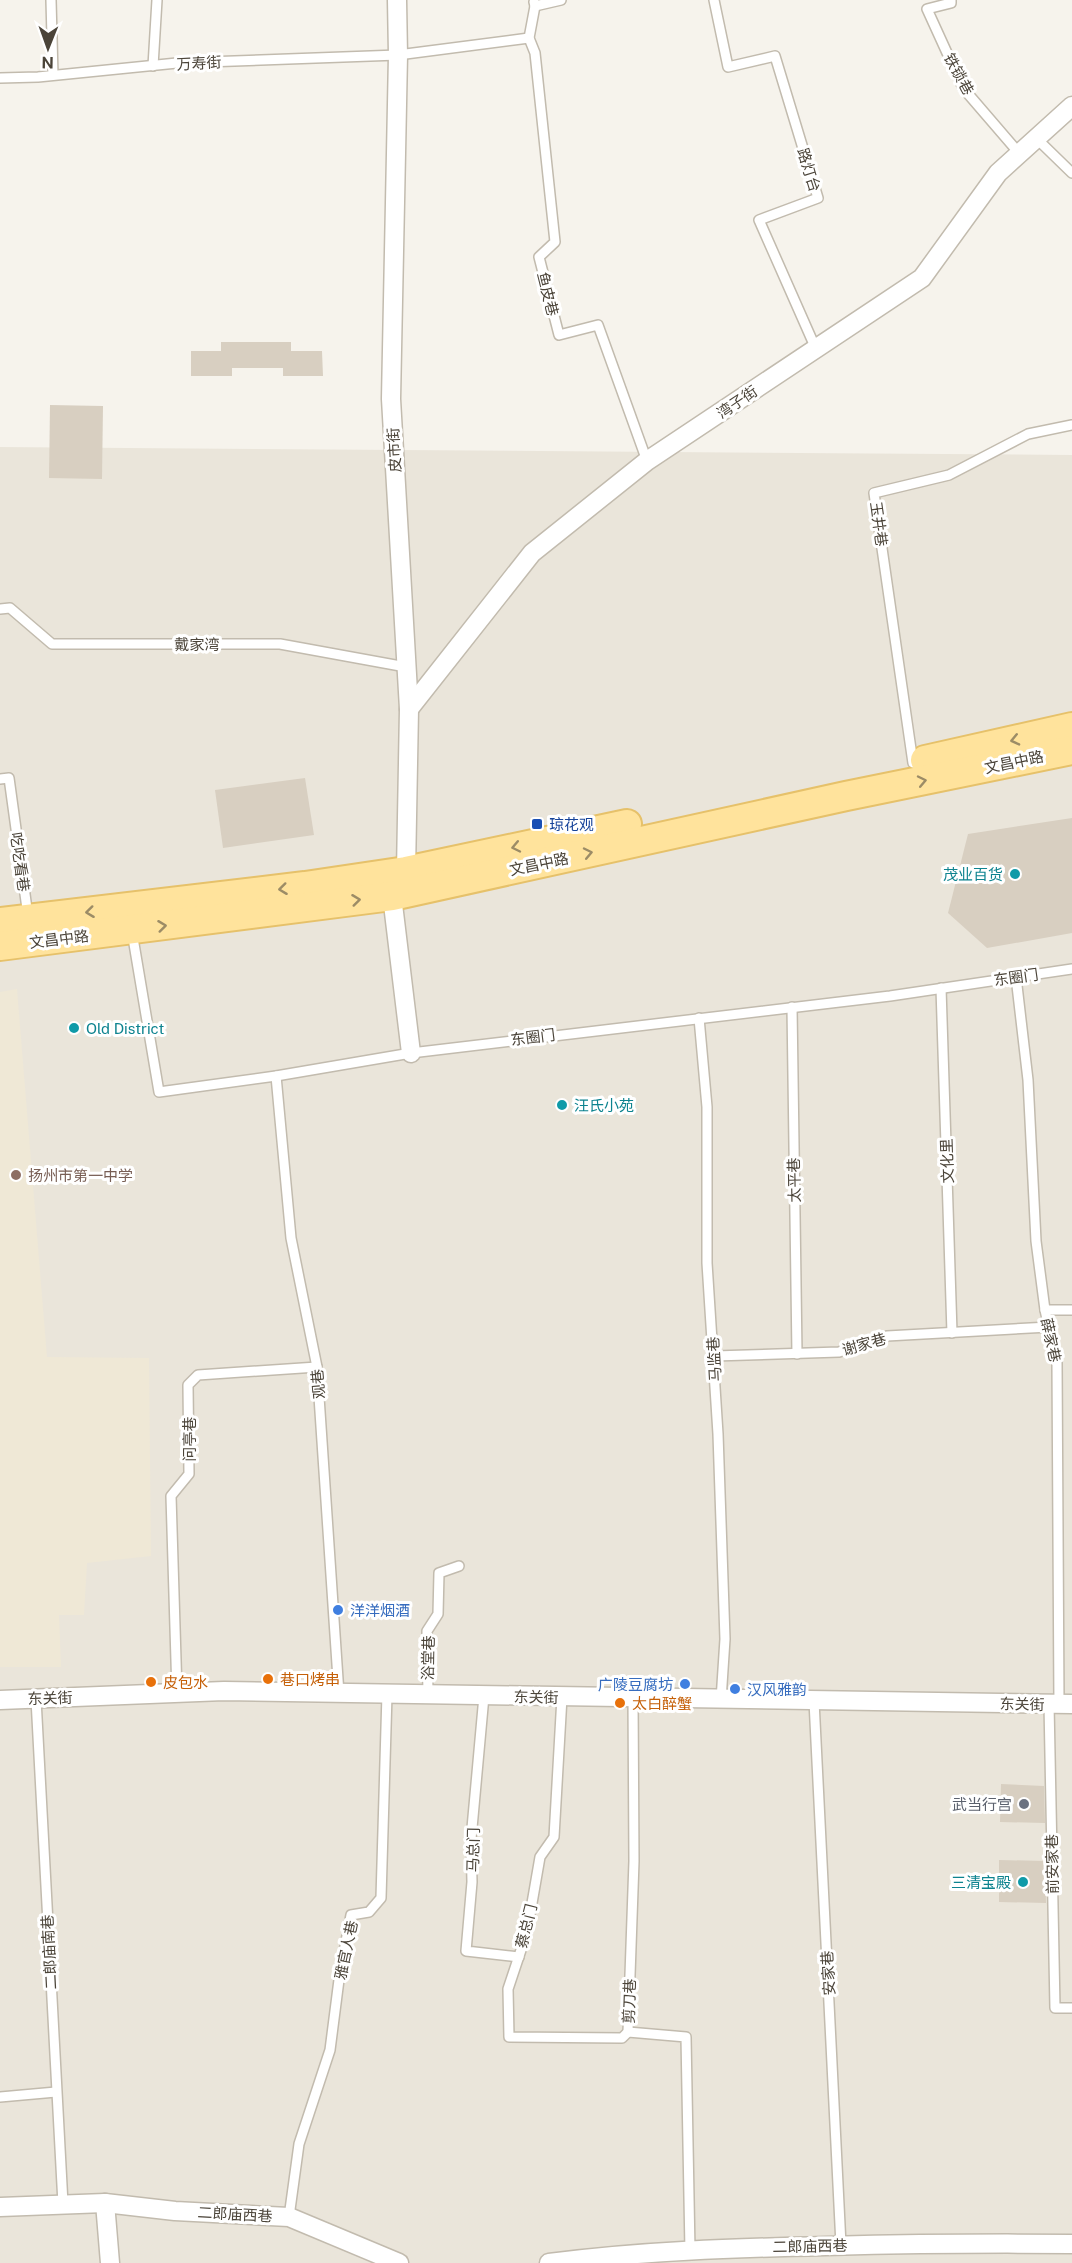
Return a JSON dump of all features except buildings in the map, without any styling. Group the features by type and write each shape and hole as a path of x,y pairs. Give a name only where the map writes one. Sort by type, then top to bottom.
{"main road":[{"name":"文昌中路","path":"0,922 305,886 406,871 1072,727"},
{"name":"文昌中路","path":"0,946 392,896 822,801 1072,750"}],"street":[{"name":"皮市街","path":"392,896 406,871 409,709 391,399 398,56 397,0"},
{"name":"湾子街","path":"409,709 532,553 647,462 922,278 998,173 1072,106"},
{"path":"392,896 411,1053"},
{"name":"东关街","path":"0,1700 224,1691 1060,1704"},
{"path":"105,2203 110,2263"},
{"name":"二郎庙西巷","path":"0,2206 105,2203 175,2211 289,2217 399,2263"},
{"name":"二郎庙西巷","path":"549,2263 595,2257 690,2251 842,2245 973,2242 1072,2244"}],"lane":[{"path":"51,0 53,75"},
{"path":"153,66 157,0"},
{"path":"534,3 561,0"},
{"name":"路灯台","path":"714,0 728,67 775,56 818,198 759,220 816,349"},
{"name":"铁锁巷","path":"951,0 951,3 927,9 963,88 1019,153"},
{"name":"鱼皮巷","path":"534,3 529,38 535,53 555,242 539,257 559,335 598,325 647,462"},
{"name":"万寿街","path":"0,78 177,63 398,56 529,38"},
{"path":"1036,138 1072,173"},
{"name":"玉井巷","path":"913,763 874,493 949,475 1029,434 1072,425"},
{"name":"戴家湾","path":"0,609 10,608 52,644 280,644 406,667"},
{"name":"吃吃看巷","path":"0,779 9,778 28,919"},
{"name":"东圈门","path":"131,930 159,1092 276,1076 411,1053 792,1007 1072,969"},
{"name":"薛家巷","path":"1016,977 1028,1080 1036,1241 1045,1310 1057,1363 1060,1704"},
{"name":"文化里","path":"941,988 952,1333"},
{"name":"太平巷","path":"792,1007 797,1354"},
{"name":"马监巷","path":"699,1018 707,1107 707,1263 714,1356 725,1639 721,1700"},
{"name":"观巷","path":"276,1076 291,1239 317,1367 339,1694"},
{"path":"1045,1310 1072,1310"},
{"name":"谢家巷","path":"714,1356 839,1352 887,1336 1049,1327"},
{"name":"问亭巷","path":"177,1693 171,1496 189,1474 188,1385 198,1374 317,1367"},
{"name":"浴堂巷","path":"428,1695 427,1631 438,1614 439,1573 459,1566"},
{"name":"雅官人巷","path":"289,2217 299,2144 330,2050 340,1972 351,1915 369,1912 381,1898 387,1694"},
{"name":"马总门","path":"484,1696 471,1839 472,1882 466,1952 519,1957"},
{"name":"蔡总门","path":"562,1697 554,1837 540,1857 527,1932 508,1989 509,2037 622,2038 628,2032"},
{"name":"剪刀巷","path":"633,1698 634,1861 628,2032 686,2037 690,2251"},
{"name":"二郎庙南巷","path":"36,1699 63,2204"},
{"name":"安家巷","path":"814,1701 842,2245"},
{"name":"前安家巷","path":"1060,1704 1055,2008 1072,2008"},
{"path":"0,2097 56,2092"}],"shaded area":[{"path":"0,447 1072,455 1072,2263 0,2263"},
{"name":"扬州市第一中学","path":"17,989 47,1357 149,1358 151,1556 87,1563 84,1615 59,1615 61,1667 0,1667 0,992"}],"place":[{"name":"琼花观","path":"537,824"},
{"name":"茂业百货","path":"1015,874"},
{"name":"Old District","path":"74,1028"},
{"name":"汪氏小苑","path":"562,1105"},
{"name":"扬州市第一中学","path":"16,1175"},
{"name":"洋洋烟酒","path":"338,1610"},
{"name":"巷口烤串","path":"268,1679"},
{"name":"皮包水","path":"151,1682"},
{"name":"广陵豆腐坊","path":"685,1684"},
{"name":"汉风雅韵","path":"735,1689"},
{"name":"太白醉蟹","path":"620,1703"},
{"name":"武当行宫","path":"1024,1804"},
{"name":"三清宝殿","path":"1023,1882"}]}
